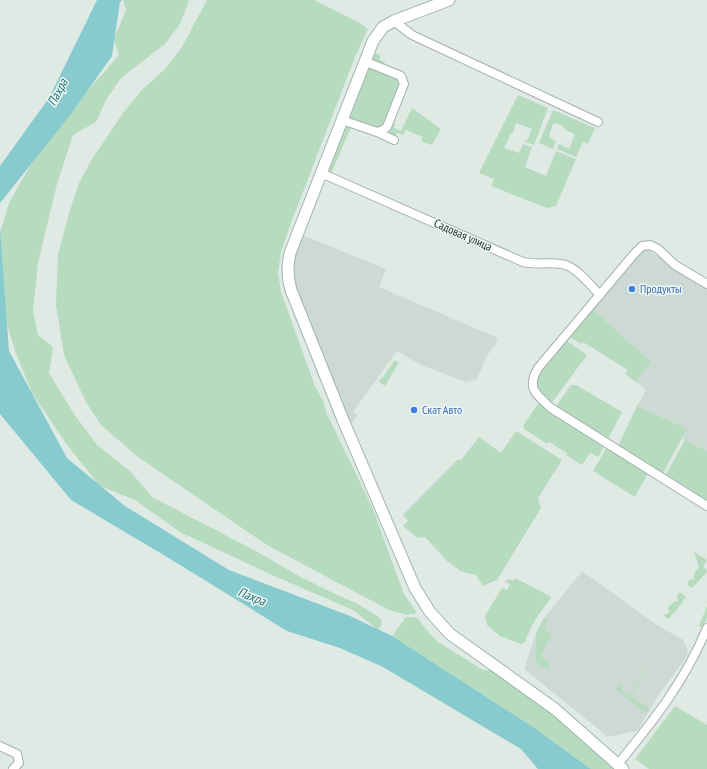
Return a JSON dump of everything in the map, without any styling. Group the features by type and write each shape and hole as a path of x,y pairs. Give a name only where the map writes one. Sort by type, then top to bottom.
{"main road":[{"path":"449,0 394,21 383,27 377,33 364,61 290,253 287,268 288,278 293,296 343,420 415,588 430,612 450,634 555,709 621,766"}],"street":[{"path":"394,21 412,35 598,122"},
{"path":"364,61 401,76 404,84 387,127 377,132"},
{"path":"342,120 377,132 394,140"},
{"name":"Садовая улица","path":"321,173 523,262 567,265 600,295"},
{"path":"707,284 675,265 658,249 650,245 642,246 635,252 538,368 532,378 534,390 551,408 707,506"},
{"path":"621,766 667,702 683,676 707,628"},
{"path":"0,746 17,754 19,763 13,769"}],"shaded area":[{"path":"298,233 386,269 379,287 498,338 494,347 487,356 477,379 466,382 421,365 397,351 353,412 357,415 352,423 346,419 288,278"},
{"path":"645,248 707,288 707,451 682,439 686,429 637,406 646,390 636,382 651,361 593,310"},
{"path":"582,571 657,625 683,640 688,650 686,658 660,693 637,731 608,737 524,669 536,633 544,618"}],"green space":[{"path":"123,0 189,0 180,24 165,44 121,78 106,100 96,122 73,135 57,184 38,263 33,311 38,335 53,347 49,373 74,414 97,445 130,471 152,497 254,550 299,576 356,603 379,617 382,621 378,630 353,610 272,575 180,532 135,500 100,486 67,445 32,393 15,351 7,324 0,233 9,203 31,164 83,96 119,55 114,39 126,10"},
{"path":"207,0 314,0 360,23 368,29 355,57 291,223 281,252 278,273 281,292 315,386 373,509 403,592 417,613 407,615 389,610 267,545 138,457 101,425 86,402 64,355 56,305 58,255 79,183 92,159 123,113 141,91 166,68 182,47"},
{"path":"372,52 380,55 380,60 385,62 383,66 372,61"},
{"path":"369,67 403,79 383,130 352,120 349,117 365,71"},
{"path":"518,95 548,108 534,145 524,141 527,141 532,129 516,123 513,133 511,133 504,148 519,153 523,144 532,147 525,167 546,176 556,151 576,159 556,206 547,208 491,186 494,179 479,173"},
{"path":"412,108 441,129 432,145 421,141 423,137 406,130 403,135 397,133 395,137 389,134 394,123 394,128 401,131"},
{"path":"553,110 595,128 588,144 583,142 576,157 557,149 559,144 569,149 575,134 565,130 566,129 562,127 563,126 556,123 553,124 549,137 556,141 553,149 539,143"},
{"path":"345,127 351,127 331,174 327,169"},
{"path":"593,310 651,361 636,382 625,374 628,370 583,342 581,344 570,337"},
{"path":"567,341 587,355 551,404 536,388 535,379"},
{"path":"395,360 399,362 385,386 379,382"},
{"path":"571,385 576,385 622,412 607,441 558,409 557,405"},
{"path":"541,403 605,445 598,457 590,453 582,465 566,455 567,453 549,442 547,444 524,429 523,426 538,404"},
{"path":"637,406 687,429 663,473 618,446"},
{"path":"516,431 562,460 538,498 541,508 497,580 483,586 476,575 460,571 447,561 425,537 417,538 403,526 408,521 403,515 458,459 461,460 479,437 501,453"},
{"path":"685,440 707,451 707,500 666,474"},
{"path":"607,447 648,473 635,497 593,471"},
{"path":"694,552 707,560 703,567 707,570 707,572 692,588 687,584 689,580 694,579 694,574 699,567"},
{"path":"515,578 550,596 551,598 536,619 525,642 521,644 500,636 487,625 485,616 502,588 507,590 510,584 505,582 509,579 514,581"},
{"path":"680,592 686,597 668,619 663,615 669,613 668,608 673,602 678,601 677,596"},
{"path":"707,606 707,618 703,628 699,626"},
{"path":"406,617 418,618 422,625 438,642 483,670 499,669 623,769 591,769 533,727 392,636"},
{"path":"544,618 547,618 545,630 552,634 541,656 550,665 548,669 536,663 536,633"},
{"path":"655,655 630,696 648,707 649,711 647,712 639,708 616,689 619,684 623,692 629,695"},
{"path":"675,706 707,725 707,769 649,769 635,759"}],"water":[{"name":"Пахра","path":"97,0 122,0 120,2 112,56 71,114 0,203 0,166 49,98"},
{"name":"Пахра","path":"0,228 9,351 67,458 125,506 229,570 350,616 392,636 533,727 591,769 538,769 521,749 383,667 340,648 287,631 71,500 0,414"}],"place":[{"name":"Продукты","path":"632,289"},
{"name":"Скат Авто","path":"414,410"}]}
